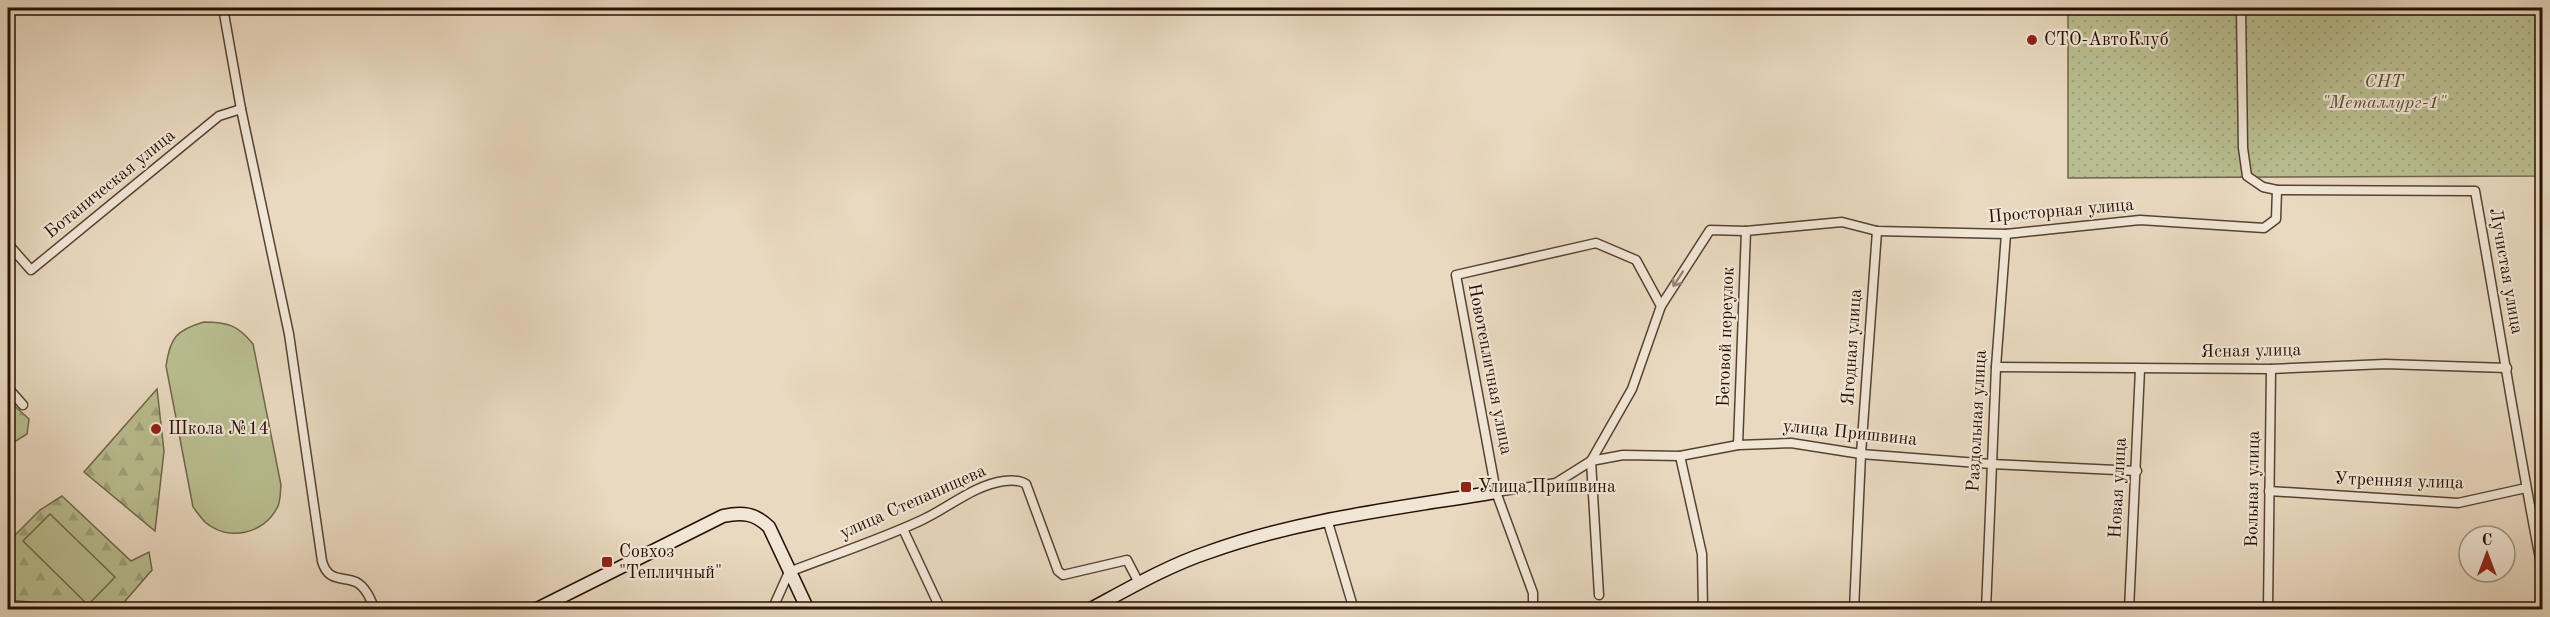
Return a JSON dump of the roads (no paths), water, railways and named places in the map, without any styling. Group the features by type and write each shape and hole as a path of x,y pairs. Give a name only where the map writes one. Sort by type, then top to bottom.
{"street":[{"path":"223,8 241,109 289,334 322,561 329,573 343,581 356,582 366,591 375,609"},
{"path":"2241,8 2244,169 2247,176 2263,187 2277,190"},
{"name":"Ботаническая улица","path":"8,244 31,270 219,116 241,109"},
{"name":"Лучистая улица","path":"2277,190 2475,191 2542,569"},
{"name":"Просторная улица","path":"1661,306 1710,230 1746,231 1842,222 1877,231 2006,234 2140,220 2264,228 2276,219 2277,190"},
{"name":"Беговой переулок","path":"1738,445 1746,231"},
{"name":"Ягодная улица","path":"1854,609 1861,454 1877,231"},
{"name":"Раздольная улица","path":"1986,609 1996,367 2006,234"},
{"name":"Новотепличная улица","path":"1496,492 1456,275 1596,243 1636,260 1661,306"},
{"path":"1599,595 1591,461 1632,389 1661,306"},
{"name":"Ясная улица","path":"1996,367 2271,369 2385,364 2507,368"},
{"name":"Новая улица","path":"2130,609 2140,369"},
{"name":"Вольная улица","path":"2268,609 2271,369"},
{"path":"8,388 23,405"},
{"name":"улица Пришвина","path":"1089,609 1139,583 1209,552 1327,519 1556,483 1591,461 1623,455 1680,456 1738,445 1791,442 1861,454 1991,464 2137,471"},
{"path":"1680,456 1702,554 1702,609"},
{"name":"улица Степанищева","path":"789,572 903,529 939,512 975,490 1003,481 1020,481 1026,484 1058,571 1063,575 1127,560 1139,583"},
{"name":"Утренняя улица","path":"2270,491 2458,503 2526,488"},
{"path":"1496,492 1533,593 1533,609"},
{"path":"536,609 723,516 738,513 760,518 769,527 808,609"},
{"path":"1327,519 1354,609"},
{"path":"903,529 941,609"},
{"path":"772,609 789,572"}],"place":[{"name":"СТО-АвтоКлуб","path":"2032,40"},
{"name":"Школа №14","path":"156,429"},
{"name":"Улица Пришвина","path":"1466,487"},
{"name":"Совхоз \"Тепличный\"","path":"607,562"}],"park label":[{"name":"СНТ \"Металлург-1\"","path":"2384,92"}]}
